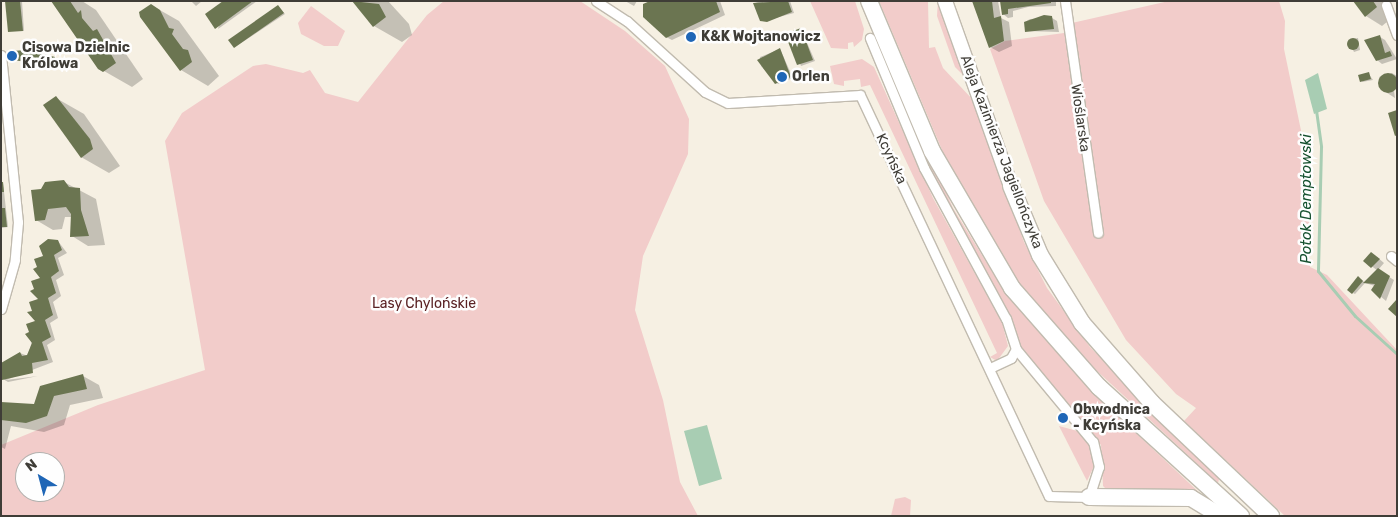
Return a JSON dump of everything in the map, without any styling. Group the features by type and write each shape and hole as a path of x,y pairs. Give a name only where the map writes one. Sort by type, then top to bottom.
{"highway":[{"path":"860,1 870,38"},
{"path":"869,1 932,152 1012,288 1104,392 1241,516"},
{"name":"Aleja Kazimierza Jagiellończyka","path":"1011,186 1040,256 1082,323 1152,403 1271,516"},
{"path":"1089,497 1191,498 1220,516"}],"main road":[{"name":"Aleja Kazimierza Jagiellończyka","path":"945,1 1011,186"}],"street":[{"name":"Kcyńska","path":"596,1 627,21 705,92 728,103 860,96 1049,496 1089,497"},
{"name":"Wioślarska","path":"1066,1 1098,233"},
{"path":"1386,5 1397,35"},
{"path":"870,38 924,168 1006,319 1016,349 1093,442 1099,467 1089,497"},
{"path":"1,55 18,222 15,260 1,309"},
{"path":"990,368 1012,358 1016,349"}],"green space":[{"name":"Lasy Chylońskie","path":"444,1 580,1 625,31 665,66 689,119 688,154 643,256 635,310 663,400 680,482 698,516 1,516 1,445 98,405 205,370 165,141 182,113 253,66 266,64 303,73 310,70 325,93 358,102 427,15"},
{"path":"810,1 855,1 864,29 862,40 854,47 853,42 848,43 848,49 831,48"},
{"path":"879,1 928,1 929,48 935,47 943,68 974,101 1024,242 1047,288 1090,347 1219,479 1218,483 1083,358 1015,278 953,176"},
{"path":"938,1 966,78 955,67 937,16"},
{"path":"1169,1 1279,1 1285,21 1284,49 1308,164 1310,267 1327,275 1397,350 1397,516 1285,516 1184,421 1196,408 1176,394 1126,340 1044,201 990,49 1005,41 1064,33 1063,25"},
{"path":"311,6 345,31 338,46 324,46 301,34 298,23"},
{"path":"870,25 953,208 1004,291 1089,389 1204,497 1107,490 1103,486 1101,445 1021,349 939,190"},
{"path":"862,59 874,67 933,198 1002,322 1008,346 997,361 990,357 997,353 870,85 861,87 860,79 844,81 844,86 834,84 830,66"},
{"path":"1059,426 1081,432 1093,448 1095,464 1087,481"},
{"path":"905,497 911,500 910,516 891,516 895,499"}],"shaded area":[{"path":"1318,73 1327,109 1314,114 1305,80"},
{"path":"707,425 722,479 699,486 684,431"}],"building":[{"path":"5,1 20,1 23,31 8,32"},
{"path":"51,1 70,1 78,13 81,10 82,18 93,31 97,29 116,63 103,72 98,69"},
{"path":"223,1 253,1 215,29 205,14"},
{"path":"352,1 379,4 386,17 373,27"},
{"path":"650,1 716,1 720,12 666,38 643,17 643,4"},
{"path":"788,1 792,12 767,22 760,21 753,3"},
{"path":"972,1 992,1 994,18 1001,16 1004,41 989,48"},
{"path":"1000,1 1051,1 1051,3 1008,9 1008,14 1002,15"},
{"path":"1353,1 1373,1 1377,7 1365,17"},
{"path":"151,4 160,10 169,28 174,29 172,34 183,49 188,50 192,62 180,71 140,17 139,12"},
{"path":"278,5 284,13 234,48 228,40"},
{"path":"1044,15 1052,16 1054,29 1025,32 1024,22"},
{"path":"801,28 813,60 797,65 785,34"},
{"path":"1380,35 1385,53 1390,51 1392,56 1376,61 1364,40"},
{"path":"1351,38 1355,38 1359,44 1355,50 1351,50 1347,46 1347,42"},
{"name":"Orlen","path":"780,48 791,77 775,84 757,60"},
{"path":"26,50 55,57 55,66 13,60 12,51"},
{"path":"1369,72 1371,79 1360,82 1358,75"},
{"path":"1388,73 1395,76 1398,83 1395,90 1388,93 1381,90 1378,83 1381,76"},
{"path":"56,96 90,139 93,149 81,158 43,105"},
{"path":"1397,110 1397,135 1395,136 1388,113"},
{"path":"64,180 69,187 80,188 81,210 89,236 70,237 71,214 66,207 48,209 45,220 35,221 31,190 41,189 45,182"},
{"path":"1,182 3,182 4,192 1,192"},
{"path":"1,208 5,208 7,227 1,227"},
{"path":"48,239 58,240 62,250 54,255 59,271 51,277 56,293 48,298 53,315 45,320 51,337 42,342 48,360 32,363 33,373 2,380 1,363 20,352 22,356 27,355 32,343 25,334 29,332 26,324 35,321 27,312 32,311 29,302 38,299 30,291 34,289 31,281 40,278 33,269 37,267 34,259 43,256 39,246"},
{"path":"1371,252 1380,259 1371,268 1363,261"},
{"path":"1378,268 1390,276 1380,299 1371,290 1375,284 1363,283"},
{"path":"1358,276 1363,281 1352,294 1347,290"},
{"path":"1397,299 1397,317 1388,309"},
{"path":"83,374 87,389 54,396 47,416 26,423 1,420 1,402 34,404 40,386"}],"waterway":[{"name":"Potok Demptowski","path":"1316,110 1321,147 1318,271 1355,316 1397,354"}],"place":[{"name":"K&K Wojtanowicz","path":"691,37"},
{"name":"Cisowa Dzielnic Królowa","path":"12,56"},
{"name":"Orlen","path":"782,77"},
{"name":"Obwodnica - Kcyńska","path":"1063,418"}]}
